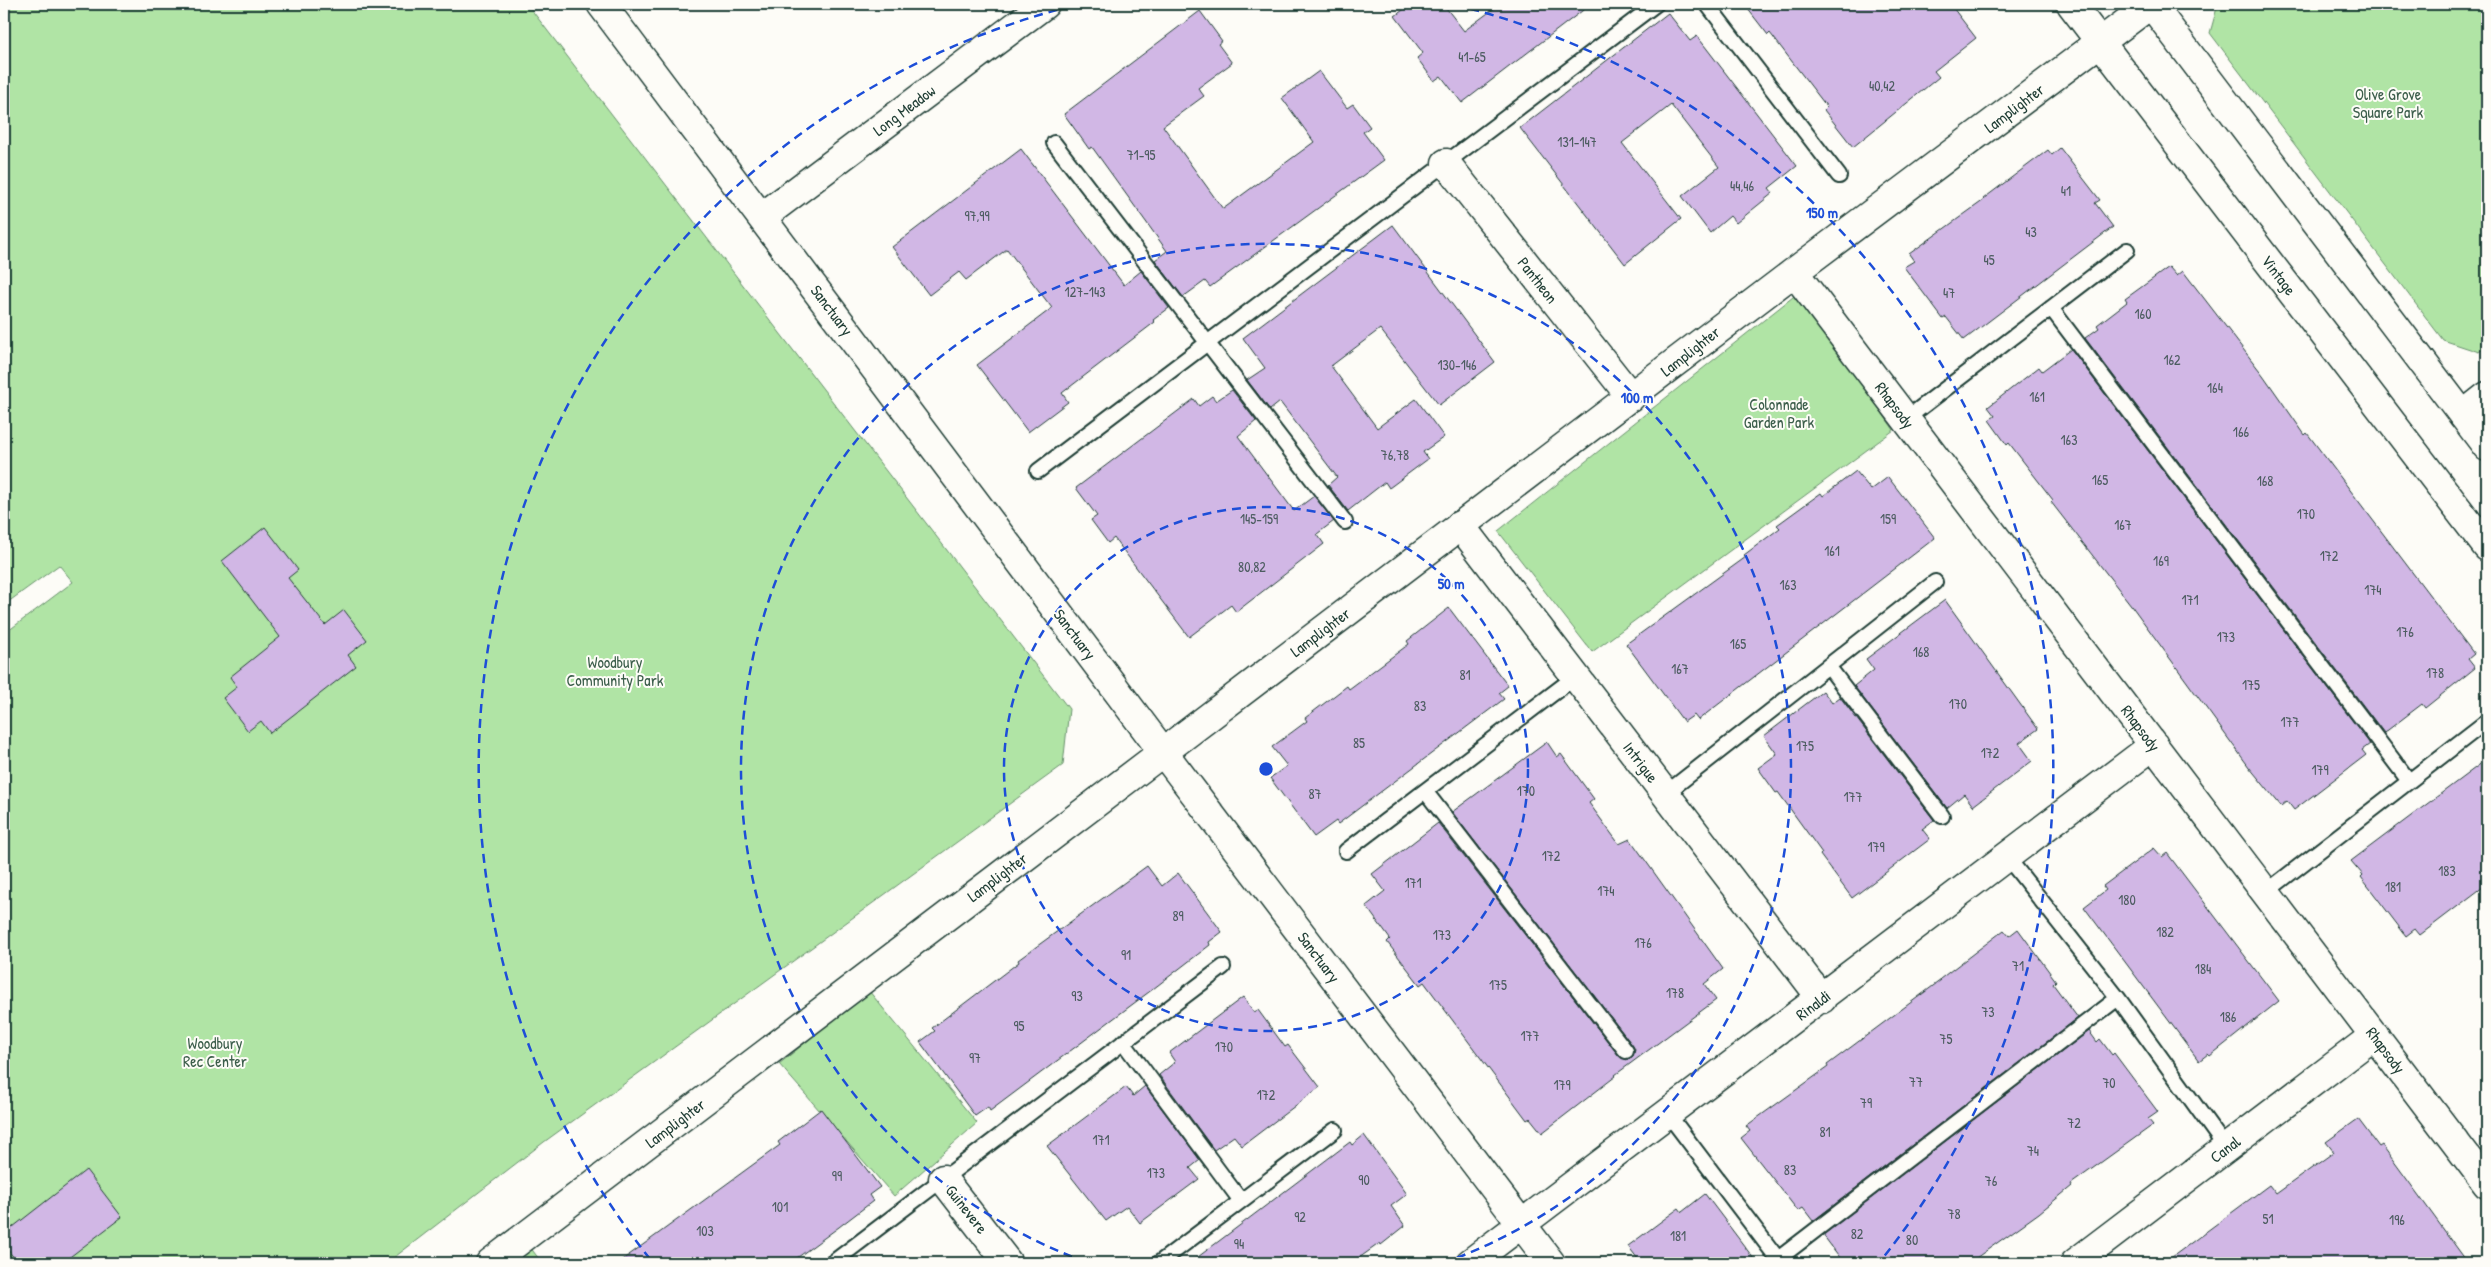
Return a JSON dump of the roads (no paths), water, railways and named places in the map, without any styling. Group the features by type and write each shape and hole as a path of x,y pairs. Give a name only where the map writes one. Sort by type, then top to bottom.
{"street":[{"name":"Sanctuary","path":"601,4 1163,752 1551,1263"},
{"name":"Long Meadow","path":"762,217 1045,4"},
{"name":"Vintage","path":"2071,4 2487,547"},
{"name":"Lamplighter","path":"490,1263 1460,524 2151,4"},
{"path":"2151,4 2487,447"},
{"name":"Pantheon","path":"1446,163 1631,397"},
{"name":"Rhapsody","path":"1794,272 2487,1184"},
{"path":"2463,415 2487,396"},
{"name":"Intrigue","path":"1460,524 1822,999"},
{"name":"Rinaldi","path":"1470,1263 1822,999 2154,745"},
{"name":"Canal","path":"2074,1263 2375,1035"},
{"name":"Guinevere","path":"943,1179 1008,1263"}],"lane":[{"path":"1038,471 1656,4"},
{"path":"1707,4 1839,176"},
{"path":"1054,143 1346,522"},
{"path":"1906,419 2127,250"},
{"path":"2051,308 2409,782"},
{"path":"1665,794 1935,582"},
{"path":"1828,666 1942,816"},
{"path":"1346,851 1576,676"},
{"path":"2266,892 2487,721"},
{"path":"1424,791 1626,1051"},
{"path":"2008,857 2118,998 2226,1148"},
{"path":"832,1263 1222,967"},
{"path":"1668,1114 1780,1261 2118,998"},
{"path":"1123,1042 1241,1202"},
{"path":"1159,1263 1335,1130"}],"park label":[{"name":"Olive Grove Square Park","path":"2388,103"},
{"name":"Colonnade Garden Park","path":"1779,413"},
{"name":"Woodbury Community Park","path":"615,671"},
{"name":"Woodbury Rec Center","path":"215,1052"}]}
